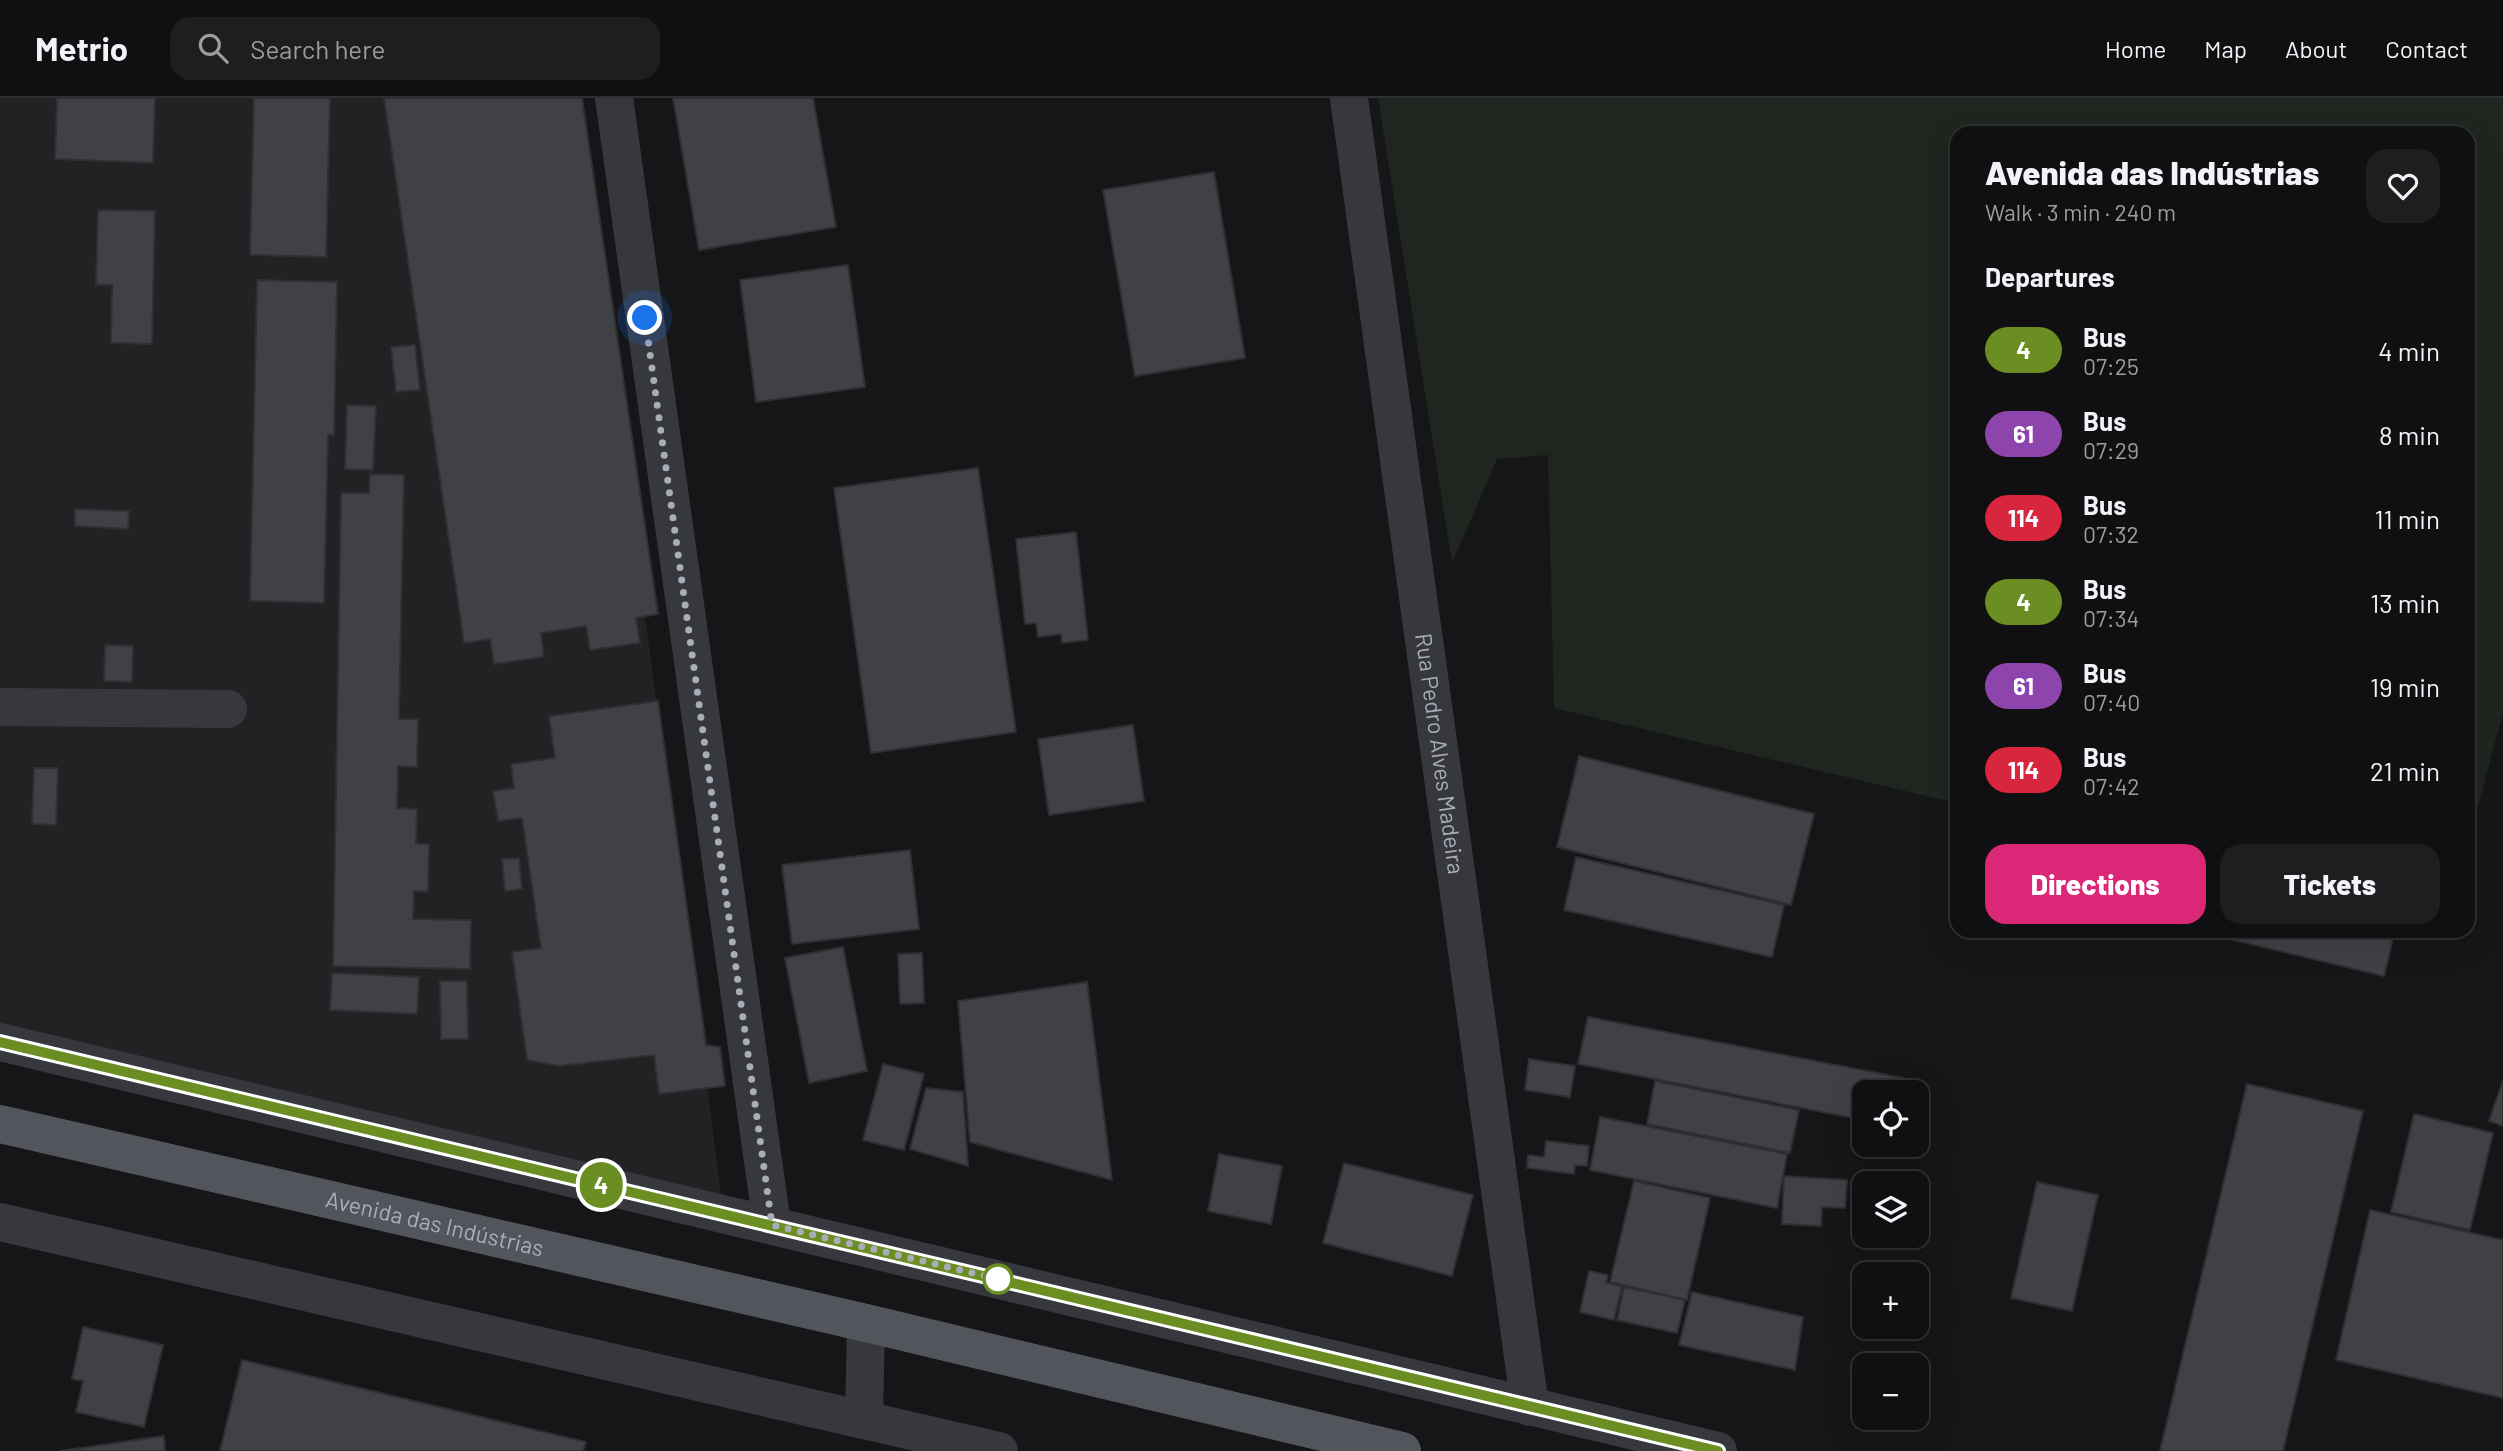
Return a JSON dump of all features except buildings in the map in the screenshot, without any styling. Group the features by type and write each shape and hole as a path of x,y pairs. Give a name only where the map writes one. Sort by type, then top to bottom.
{"main road":[{"name":"Avenida das Indústrias","path":"0,1124 866,1323 1402,1451"}],"street":[{"path":"614,98 772,1225"},
{"name":"Rua Pedro Alves Madeira","path":"1349,98 1530,1407"},
{"path":"0,707 228,709"},
{"path":"0,1042 1718,1451"},
{"path":"0,1222 999,1451"},
{"path":"864,1420 866,1323"}],"shaded area":[{"path":"0,98 577,98 725,1224 0,1055"},
{"path":"1378,98 2503,98 2503,712 2475,818 2475,126 1950,126 1950,802 1554,708 1548,455 1497,459 1452,563"}],"bus line":[{"name":"4","path":"0,1042 1718,1451"}],"route":[{"path":"645,318 772,1225 998,1279"}]}
